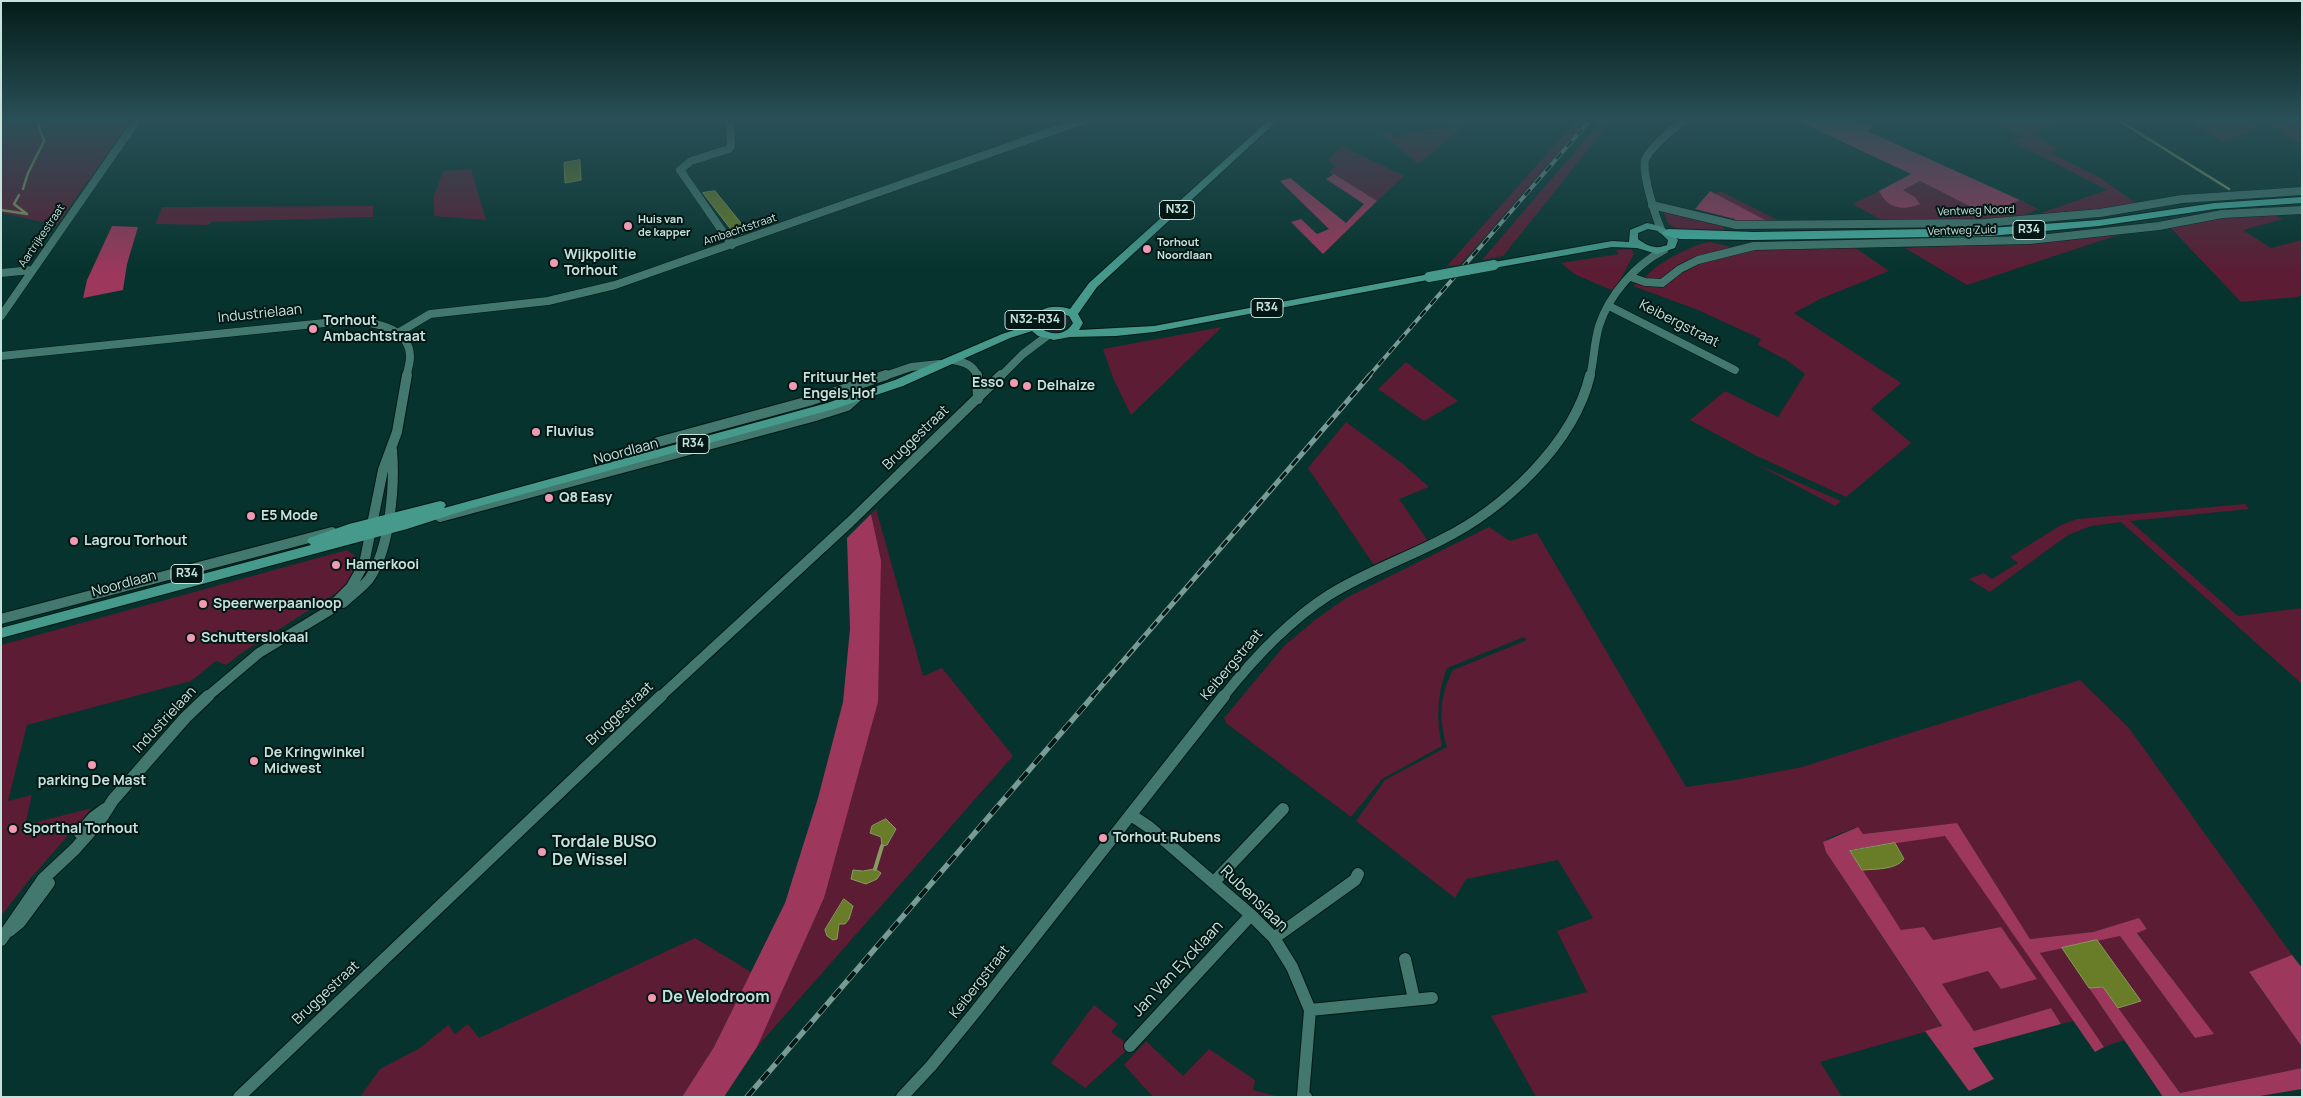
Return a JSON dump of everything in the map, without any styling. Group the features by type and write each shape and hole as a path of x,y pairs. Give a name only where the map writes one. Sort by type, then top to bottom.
{"highway":[{"name":"R34","path":"1666,239 1694,240 1754,236 1938,234 2038,229 2099,223 2215,206 2302,200"}],"main road":[{"name":"N32","path":"1056,309 1093,285 1218,171"},
{"path":"1647,226 1666,239 1640,246 1632,236 1636,229 1647,226"},
{"name":"R34","path":"1069,334 1134,332 1173,326 1612,244 1632,236"},
{"name":"R34","path":"1612,244 1640,246"},
{"name":"N32","path":"1075,317 1076,307 1093,285"},
{"name":"N32-R34","path":"1056,309 1075,317 1076,327 1069,334 1058,337 1039,332 1034,321 1046,311 1056,309"},
{"name":"Noordlaan","path":"1006,336 1011,329 1038,316"},
{"name":"R34","path":"1075,317 1086,328 1106,333"},
{"name":"Noordlaan","path":"1,624 338,532 429,517 856,398 899,383 1006,336 1039,332"},
{"name":"Noordlaan","path":"386,525 648,449 809,406 953,360"},
{"name":"Noordlaan","path":"1,633 371,528"}],"street":[{"name":"Aartrijkestraat","path":"1,316 101,171"},
{"path":"681,171 732,246"},
{"name":"Ambachtstraat","path":"398,333 430,314 572,296 615,284 732,246 941,171"},
{"path":"1645,171 1652,206 1666,239"},
{"name":"Ventweg Noord","path":"1652,206 1671,206 1712,222 1736,225 1984,223 2100,213 2190,199 2302,191"},
{"path":"1647,226 1652,206"},
{"name":"Ventweg Zuid","path":"1631,277 1645,282 1662,283 1679,270 1697,261 1732,249 1754,246 1972,243 2030,240 2132,229 2222,214 2302,210"},
{"name":"Keibergstraat","path":"902,1097 931,1066 976,1011 1242,674 1268,644 1293,621 1344,586 1426,548 1472,523 1494,506 1544,458 1565,431 1582,400 1591,371 1601,320 1609,306 1639,267 1666,239"},
{"name":"Keibergstraat","path":"1639,267 1644,252 1640,246"},
{"path":"1,273 32,270"},
{"name":"Keibergstraat","path":"1609,306 1735,370"},
{"name":"Industrielaan","path":"1,356 344,321 377,324 398,333 407,345 410,356 392,450 393,479 386,525 380,556 373,573 348,599 274,643 223,682 173,730 108,807 94,817 67,849 60,868 20,922 3,937"},
{"name":"Bruggestraat","path":"238,1097 738,623 850,522 1023,354 1039,332"},
{"path":"953,360 969,364 976,369 978,376 978,399"},
{"name":"Industrielaan","path":"326,612 360,574 365,560 383,470 392,450"},
{"name":"Noordlaan","path":"1,619 291,541 338,532"},
{"path":"1214,882 1283,809"},
{"name":"Rubenslaan","path":"1131,815 1149,827 1251,915 1274,938 1292,966 1310,1010 1304,1096"},
{"path":"1274,938 1355,880 1358,874"},
{"name":"Jan Van Eycklaan","path":"1130,1046 1251,915"},
{"path":"1405,959 1414,999"},
{"path":"1310,1010 1432,998"}],"shaded area":[{"path":"1,171 95,171 57,225 1,213"},
{"path":"443,171 472,171 486,220 434,216 434,196"},
{"path":"564,171 581,171 581,180 565,183"},
{"path":"1394,171 1404,176 1377,201 1329,172"},
{"path":"1531,171 1542,171 1460,265 1447,266"},
{"path":"1558,171 1571,171 1503,256 1482,260"},
{"path":"1905,171 1956,171 2020,200 1987,215 1920,181 1903,190 1915,197 1920,204 1902,208 1886,202 1879,191 1911,174"},
{"path":"2071,171 2087,171 2102,179 2137,204 2037,217 2044,212 2107,190"},
{"path":"1334,174 1377,201 1323,254 1291,222 1301,219 1317,234 1329,229 1280,181 1290,178 1346,223 1364,204 1326,179"},
{"path":"1920,181 1987,215 2020,200 2038,209 2015,219 1885,222 1853,204 1879,191 1885,200 1893,205 1913,206 1915,197 1903,190"},
{"path":"715,191 741,223 745,233 736,236 703,193"},
{"path":"1710,191 1773,224 1736,223 1735,219 1695,209"},
{"path":"1720,191 1786,224 1773,224 1715,194"},
{"path":"373,206 373,217 211,222 208,225 156,224 162,207"},
{"path":"1662,208 1723,226 1726,234 1682,233 1668,223"},
{"path":"2273,215 2283,219 2243,230 2271,248 2302,240 2302,295 2297,297 2241,302 2169,226 2226,216"},
{"path":"112,226 138,227 127,264 123,290 83,298 87,280"},
{"path":"2127,232 1967,285 1905,248 2022,243"},
{"path":"1710,242 1731,247 1695,257 1678,265 1660,279 1644,279 1665,261 1694,247"},
{"path":"1854,247 1889,271 1820,299 1794,313 1901,383 1871,409 1911,443 1846,497 1755,455 1690,420 1725,391 1778,417 1805,374 1788,361 1758,345 1761,339 1698,310 1633,286 1638,282 1662,287 1694,265 1749,250"},
{"path":"1631,249 1634,254 1614,291 1576,275 1561,263 1619,254 1616,250"},
{"path":"1056,315 1067,319 1065,328 1057,331 1045,328 1044,319"},
{"path":"1222,327 1131,415 1113,378 1103,349"},
{"path":"1406,362 1458,401 1424,421 1378,389"},
{"path":"1346,422 1403,464 1429,487 1399,499 1428,541 1374,565 1308,468"},
{"path":"1758,465 1841,501 1835,506"},
{"path":"2245,504 2249,509 2130,521 2238,616 2302,608 2302,684 2121,522 2091,526 2068,535 1990,592 1969,579 1984,573 1992,579 2018,563 2010,557 2061,525 2077,519"},
{"path":"876,509 923,676 942,668 1013,756 757,1047 824,898 881,560 871,514"},
{"path":"871,514 881,560 878,702 824,898 757,1047 724,1097 682,1097 714,1047 785,903 818,798 843,702 850,629 847,538"},
{"path":"1489,527 1510,541 1537,533 1686,787 1802,767 2080,680 2129,728 2292,955 2249,973 2302,1047 2302,1068 2180,1093 2118,1008 2141,1001 2097,940 2120,936 2195,1038 2213,1034 2137,932 2147,929 2139,919 2093,932 2030,939 1957,823 1862,834 1857,827 1826,839 1826,852 1942,1027 1820,1062 1842,1097 1536,1097 1491,1016 1587,992 1557,931 1593,918 1558,860 1466,879 1455,898 1356,821 1385,780 1447,747 1444,737 1442,708 1445,689 1453,670 1527,640 1524,637 1447,668 1441,687 1438,707 1442,746 1382,779 1351,817 1226,723 1224,718 1285,645 1315,620 1346,598"},
{"path":"347,550 355,556 358,563 351,578 338,592 243,652 226,665 216,661 191,681 27,725 8,801 32,795 25,825 92,808 29,880 1,916 1,645"},
{"path":"886,819 896,829 887,845 882,846 881,837 870,833 872,826"},
{"path":"1957,823 2030,939 2093,932 2139,918 2147,929 2137,933 2214,1034 2195,1038 2120,936 2040,953 2104,1047 2095,1052 1945,836 1850,850 1901,930 1924,927 1933,940 2001,927 2037,979 2001,989 1988,971 1942,984 1974,1031 2051,1008 2061,1024 1973,1048 1994,1079 1969,1091 1925,1031 1942,1026 1826,852 1823,842 1858,827 1863,834"},
{"path":"1945,835 2074,1021 2061,1024 2051,1008 1974,1031 1941,984 1988,971 2037,979 2001,927 1933,940 1901,930 1862,870 1895,866 1904,859 1895,843"},
{"path":"1895,843 1904,859 1896,865 1885,868 1862,870 1850,851"},
{"path":"875,869 881,873 877,879 866,884 851,879 853,870"},
{"path":"844,899 853,906 849,919 845,924 839,924 837,939 833,940 827,936 825,930"},
{"name":"De Velodroom","path":"695,938 751,972 714,1047 682,1097 360,1097 380,1069 420,1048 448,1025 455,1034 468,1024 479,1038"},
{"path":"2097,940 2141,1001 2118,1008 2103,987 2089,988 2062,948"},
{"path":"2062,948 2124,1040 2104,1047 2040,953"},
{"path":"2292,955 2302,968 2302,1047 2249,972"},
{"path":"2103,987 2180,1093 2302,1068 2302,1089 2254,1097 2163,1097 2089,988"},
{"path":"1094,1005 1118,1024 1111,1032 1125,1042 1126,1051 1085,1088 1051,1063"},
{"path":"1146,1041 1183,1076 1209,1049 1255,1080 1253,1090 1280,1097 1153,1097 1124,1065"}],"waterway":[{"path":"23,189 29,171"},
{"path":"2200,171 2229,189"},
{"path":"1,210 27,214 14,204 19,195"},
{"path":"875,869 882,846"}],"railway":[{"path":"1368,377 1546,171"},
{"path":"1092,697 1370,375"},
{"path":"747,1097 1093,696"}],"place":[{"name":"Huis van de kapper","path":"628,226"},
{"name":"Torhout Noordlaan","path":"1147,249"},
{"name":"Wijkpolitie Torhout","path":"554,263"},
{"name":"Torhout Ambachtstraat","path":"313,329"},
{"name":"Esso","path":"1014,383"},
{"name":"Frituur Het Engels Hof","path":"793,386"},
{"name":"Delhaize","path":"1027,386"},
{"name":"Fluvius","path":"536,432"},
{"name":"Q8 Easy","path":"549,498"},
{"name":"E5 Mode","path":"251,516"},
{"name":"Lagrou Torhout","path":"74,541"},
{"name":"Hamerkooi","path":"336,565"},
{"name":"Speerwerpaanloop","path":"203,604"},
{"name":"Schutterslokaal","path":"191,638"},
{"name":"De Kringwinkel Midwest","path":"254,761"},
{"name":"parking De Mast","path":"92,765"},
{"name":"Sporthal Torhout","path":"13,829"},
{"name":"Torhout Rubens","path":"1103,838"},
{"name":"Tordale BUSO De Wissel","path":"542,852"},
{"name":"De Velodroom","path":"652,998"}]}
